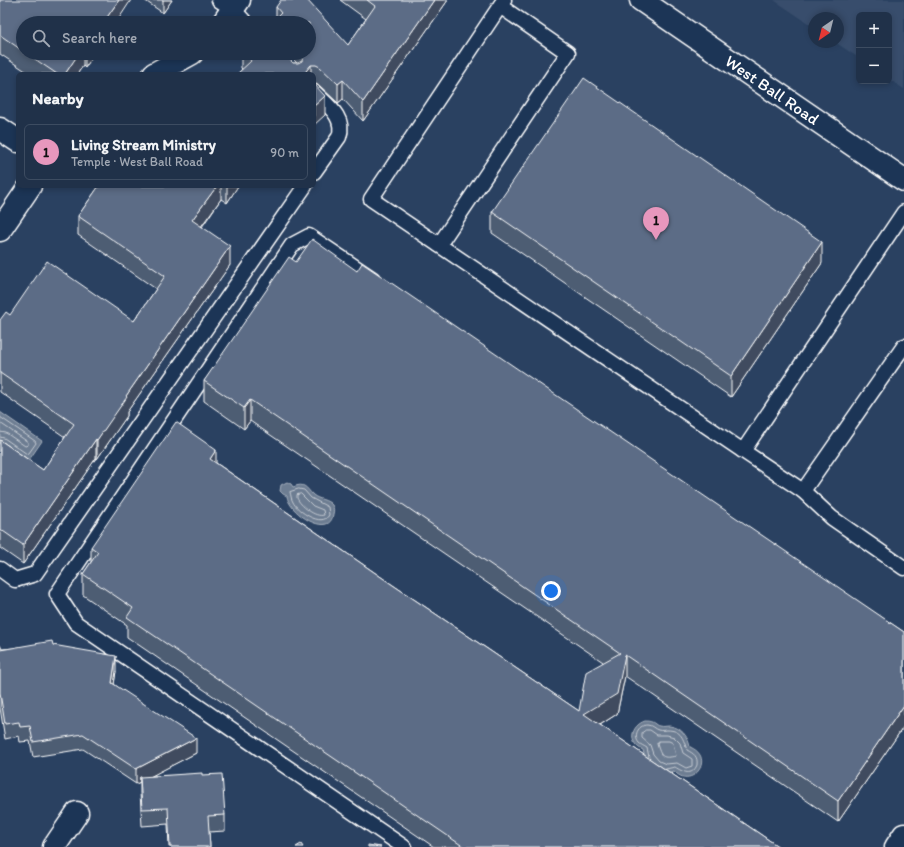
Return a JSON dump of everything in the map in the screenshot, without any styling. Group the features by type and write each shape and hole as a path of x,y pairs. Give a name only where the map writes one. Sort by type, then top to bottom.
{"main road":[{"name":"West Ball Road","path":"642,0 904,180"},
{"path":"158,72 179,60"},
{"path":"0,128 16,139"},
{"path":"0,230 29,188"},
{"path":"54,847 77,813"},
{"path":"896,847 904,835"}],"lane":[{"path":"439,245 568,53 534,29 502,3 371,199 439,245 744,451 803,491 832,518 904,568"},
{"path":"316,94 337,115 341,130 339,137 316,169"},
{"path":"0,569 15,580 35,574 304,188"},
{"path":"744,451 904,212"},
{"path":"381,285 309,236 292,245 57,594 76,623 404,847"},
{"path":"803,491 904,346"}],"shaded area":[{"path":"774,0 904,0 904,89 892,81 892,12 856,12 856,56 844,48 844,12 808,12 808,23"}],"water":[{"path":"0,412 42,441 29,460 0,440"},
{"path":"287,482 293,487 303,485 315,497 330,503 334,510 331,521 325,524 318,524 310,521 295,510 289,503 287,496 280,491 281,485"},
{"path":"645,721 653,722 660,726 677,728 686,736 690,747 698,752 701,758 701,765 694,775 687,777 681,776 674,771 666,773 645,758 643,750 635,744 633,735 636,727"}],"building":[{"path":"0,0 119,0 108,16 16,16 16,46 0,35"},
{"path":"281,0 307,0 348,45 375,6 367,0 434,0 363,102 343,80 338,84 316,65 311,65 306,72 239,72 251,61 250,60 290,60 293,63 298,63 302,60 316,60 316,16 278,16 281,13 276,7"},
{"path":"36,60 74,60 66,72 54,72"},
{"path":"584,78 822,242 731,376 492,212"},
{"path":"316,86 325,96 316,104"},
{"path":"98,188 216,188 192,220 230,246 126,396 127,397 97,440 96,439 23,545 0,529 0,440 43,470 74,424 0,373 0,320 6,312 10,315 47,261 134,321 165,276 78,216"},
{"path":"312,239 357,271 362,263 904,632 904,705 838,801 625,655 617,694 584,714 779,847 464,847 127,617 133,608 83,574 98,552 91,547 176,422 216,450 210,459 579,711 586,672 620,653 250,400 244,408 204,381 289,257 296,262"},
{"path":"52,641 53,645 116,656 112,683 196,738 136,769 83,734 33,742 30,726 20,727 19,722 5,724 0,693 0,650"},
{"path":"202,773 202,775 222,774 225,815 208,816 210,847 170,847 168,808 142,809 140,777"},
{"path":"301,844 303,847 296,847"},
{"path":"368,845 381,847 368,847"}],"place":[{"name":"Living Stream Ministry","path":"656,240"}]}
